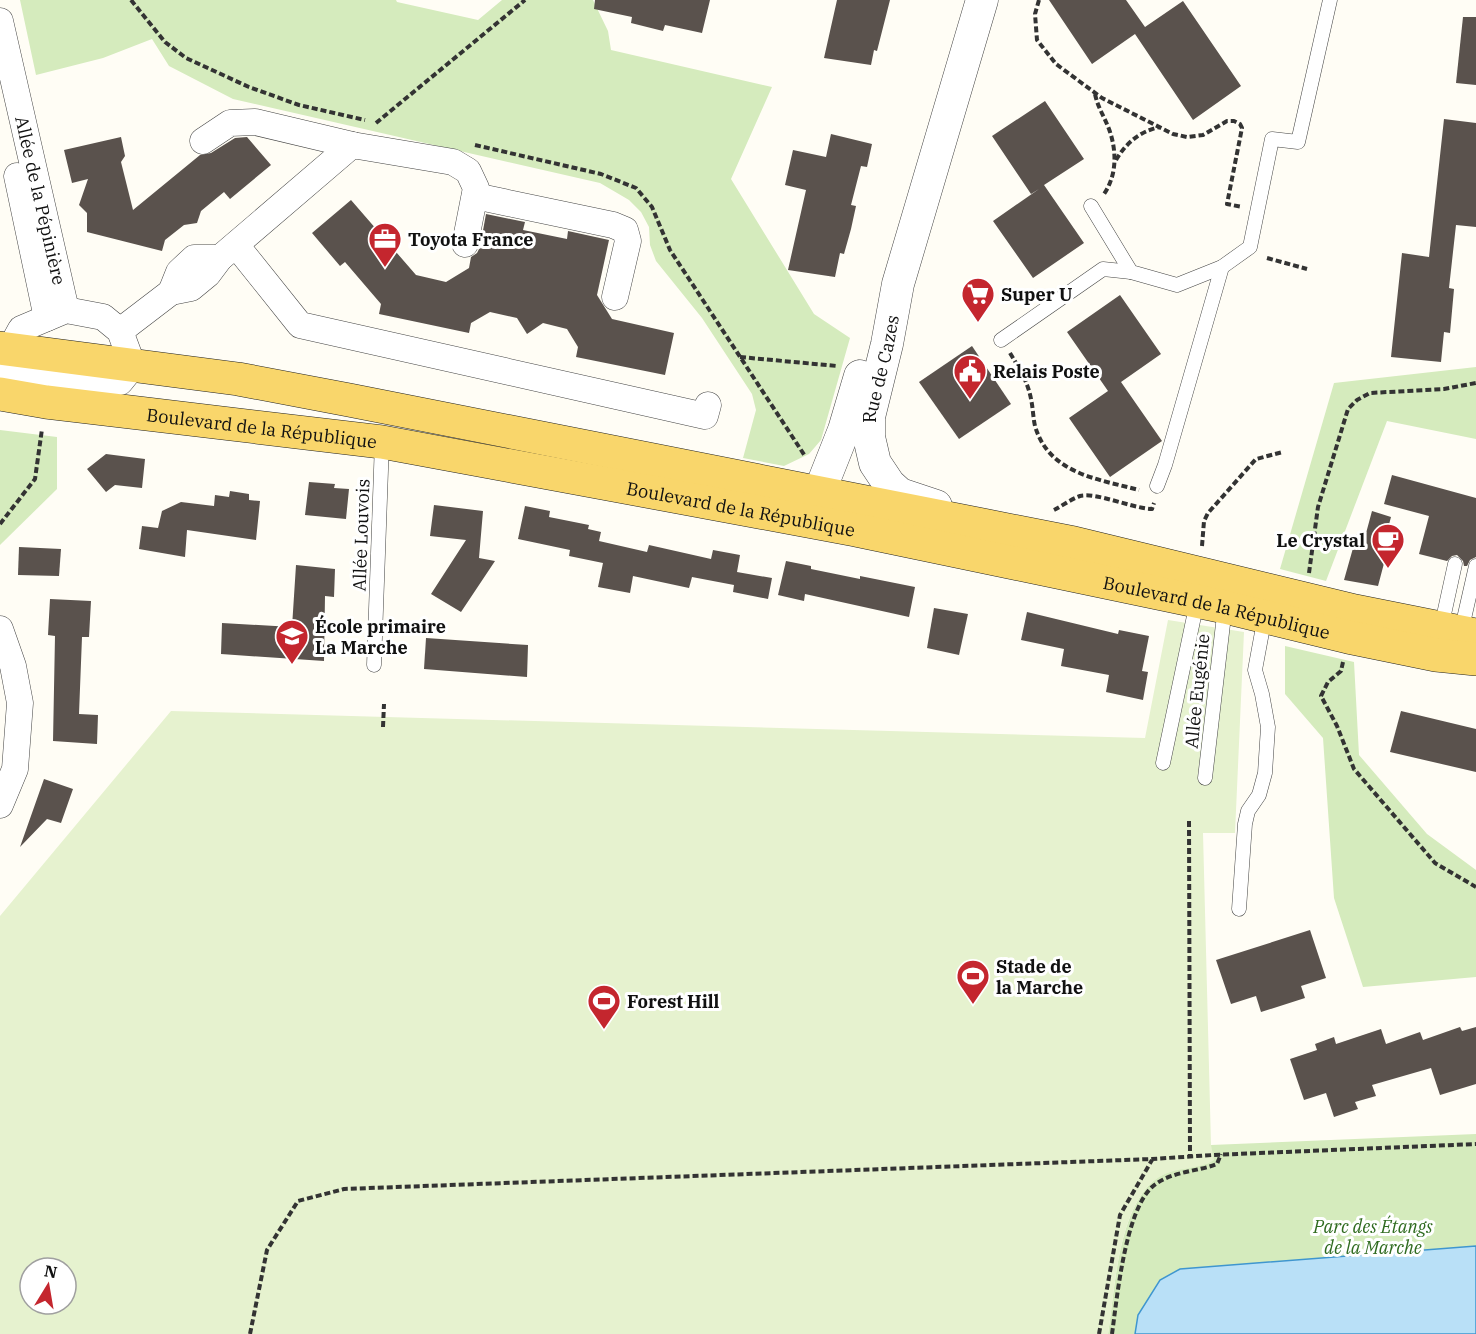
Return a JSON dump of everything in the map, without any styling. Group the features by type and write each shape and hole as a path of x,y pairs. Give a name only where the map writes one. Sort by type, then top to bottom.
{"main road":[{"name":"Boulevard de la République","path":"3,371 133,366 271,386 816,508 856,530 1208,595 1300,596 1463,638"},
{"name":"Boulevard de la République","path":"3,371 46,402 382,442 816,508 883,506 1074,543 1265,616 1348,637 1436,655 1463,638"}],"street":[{"name":"Rue de Cazes","path":"982,0 898,284 887,344 869,417 869,437 875,463 889,484 900,494 948,509 989,526"},
{"name":"Allée de la Pépinière","path":"0,21 5,68 57,314"},
{"name":"Allée de la Pépinière","path":"0,96 57,314"},
{"path":"203,141 230,123 255,122 352,145 453,162 468,171 476,188 465,244"},
{"path":"120,331 171,292 191,288 208,274 228,252 352,145"},
{"path":"475,196 613,225 626,230 628,241 615,297"},
{"path":"228,252 300,324 705,416 708,405"},
{"name":"Rue de Cazes","path":"816,508 841,438 856,385 898,284"},
{"path":"3,371 21,329 57,314 103,317 120,331 133,366"},
{"path":"856,530 883,506 875,463"},
{"path":"0,629 13,666 20,703 15,769 0,805"}],"lane":[{"path":"1001,340 1103,269 1131,272 1177,285 1222,267 1250,247 1272,139 1298,142 1330,0"},
{"path":"1092,208 1131,272"},
{"path":"1159,482 1222,267"},
{"name":"Allée Louvois","path":"374,665 382,442"},
{"path":"1455,564 1463,638"},
{"path":"1463,638 1476,566"},
{"path":"1163,763 1208,595"},
{"name":"Allée Eugénie","path":"1205,778 1208,595"},
{"path":"1239,909 1245,824 1248,811 1259,795 1265,773 1268,727 1255,670 1265,616"}],"path":[{"path":"131,0 165,42 186,58 249,87 299,105 376,123 525,0"},
{"path":"1039,0 1035,14 1037,40 1056,64 1095,93 1173,134 1196,137 1227,121 1239,124 1242,128 1227,204 1257,210"},
{"path":"1095,93 1098,108 1112,137 1116,161"},
{"path":"1092,208 1111,184 1116,161 1124,147 1151,129 1160,127"},
{"path":"1267,258 1307,269"},
{"path":"1001,340 1026,380 1036,428 1041,439 1059,463 1080,475 1143,491 1146,474 1159,482"},
{"path":"809,462 739,357 846,368"},
{"path":"1300,596 1311,568 1317,507 1348,409 1357,400 1370,393 1444,389 1476,383"},
{"path":"0,524 35,479 46,402"},
{"path":"1208,595 1203,522 1208,513 1256,459 1283,452"},
{"path":"1046,515 1082,495 1139,508"},
{"path":"1348,637 1341,671 1328,682 1321,696 1337,726 1354,769 1435,862 1476,887"},
{"path":"383,727 384,704"},
{"path":"1190,821 1190,1156"},
{"path":"250,1334 267,1250 298,1201 344,1189 1152,1159 1476,1144"},
{"path":"1112,1334 1124,1254 1141,1203 1152,1187 1188,1171 1217,1164 1221,1155"},
{"path":"1100,1334 1120,1215 1152,1159"}],"green space":[{"path":"20,0 396,0 478,20 502,0 593,0 608,31 611,50 772,87 731,179 814,314 850,338 821,440 809,454 784,466 743,458 756,410 752,394 702,318 656,261 650,245 649,227 641,212 629,200 600,183 233,99 169,66 152,39 103,58 36,75"},
{"path":"1476,367 1476,439 1387,421 1326,581 1280,569 1334,383"},
{"path":"0,430 57,437 57,489 0,545"},
{"name":"Forest Hill","path":"1168,620 1244,632 1235,833 1203,833 1211,1145 1214,1160 1161,1176 1147,1188 1136,1204 1121,1247 1108,1334 0,1334 0,916 171,711 1145,738"},
{"path":"1285,646 1354,662 1359,755 1427,834 1476,870 1476,977 1363,987 1334,898 1323,738 1285,694"},
{"name":"Parc des Étangs de la Marche","path":"1476,1134 1476,1334 1108,1334 1116,1271 1127,1226 1135,1205 1146,1188 1160,1176 1178,1169 1209,1163 1211,1145"}],"water":[{"path":"1476,1246 1476,1334 1135,1334 1138,1315 1160,1280 1180,1269"}],"building":[{"path":"595,0 710,0 702,33 665,25 663,31 631,23 632,17 594,9"},
{"path":"837,0 890,0 877,51 874,50 871,65 824,58"},
{"path":"1049,0 1126,0 1145,27 1183,1 1241,86 1193,120 1135,34 1092,64"},
{"path":"1463,17 1476,17 1476,85 1456,83"},
{"path":"1045,101 1084,159 1044,185 1084,243 1033,278 993,221 1039,189 1031,194 992,136"},
{"path":"1444,119 1476,123 1476,227 1456,225 1449,288 1454,289 1450,333 1444,332 1441,362 1391,357 1402,253 1429,257"},
{"path":"831,134 872,144 867,167 861,166 851,205 856,206 851,229 844,254 840,253 835,277 788,270 806,190 785,185 793,150 826,157"},
{"path":"121,137 125,156 121,162 133,210 200,155 211,153 235,138 247,137 271,165 230,199 224,192 201,211 197,223 184,225 165,240 162,251 87,232 87,213 79,205 88,179 72,183 64,150"},
{"path":"351,200 416,275 446,282 469,268 471,257 480,247 486,214 525,222 523,230 567,239 568,231 609,240 597,295 612,319 674,333 665,375 576,357 578,347 567,329 543,323 527,334 517,318 490,312 471,323 469,333 379,314 381,304 345,262 340,266 312,233"},
{"path":"1120,295 1161,354 1121,382 1162,441 1110,477 1069,418 1108,391 1067,332"},
{"path":"972,346 1011,404 959,439 919,382"},
{"path":"106,454 145,459 142,488 115,485 106,492 87,469"},
{"path":"1392,475 1476,498 1476,557 1470,560 1467,566 1464,566 1463,561 1457,555 1447,561 1419,554 1429,516 1384,504"},
{"path":"309,482 335,484 334,488 349,489 346,519 305,515"},
{"path":"230,491 249,494 249,500 260,501 256,540 187,530 185,557 139,549 142,526 158,528 162,511 181,502 214,506 215,495 229,497"},
{"path":"434,505 483,511 479,558 495,561 461,612 431,594 466,540 430,536"},
{"path":"525,506 550,511 549,517 589,525 588,529 601,532 599,541 647,552 649,545 711,559 713,550 740,555 737,572 772,578 768,599 733,592 734,585 692,577 689,588 633,576 630,593 598,587 603,563 569,556 570,550 518,539"},
{"path":"1372,511 1391,517 1382,551 1387,552 1378,586 1344,580 1357,534 1365,537"},
{"path":"19,547 61,549 59,576 18,575"},
{"path":"786,561 811,566 811,569 860,579 860,576 915,587 909,617 805,594 804,601 778,595"},
{"path":"296,565 335,569 334,597 325,596 324,661 221,654 222,623 292,627"},
{"path":"50,599 91,601 89,637 82,637 79,714 98,715 97,744 53,741 55,636 48,635"},
{"path":"934,608 968,614 959,655 927,648"},
{"path":"1027,612 1118,634 1119,630 1149,636 1142,671 1148,672 1143,700 1106,692 1109,675 1061,666 1064,649 1021,640"},
{"path":"426,638 528,645 527,677 424,669"},
{"path":"1401,711 1476,729 1476,772 1390,752"},
{"path":"44,779 73,789 61,823 47,819 20,847"},
{"path":"1310,930 1326,978 1301,986 1305,998 1261,1012 1256,996 1231,1004 1216,960"},
{"path":"1460,1027 1462,1031 1476,1027 1476,1084 1440,1095 1431,1068 1372,1085 1376,1096 1355,1102 1358,1109 1334,1117 1326,1093 1304,1100 1290,1059 1317,1050 1315,1044 1334,1037 1336,1044 1381,1029 1386,1044 1420,1032 1423,1040"}],"place":[{"name":"Toyota France","path":"385,268"},
{"name":"Super U","path":"978,323"},
{"name":"Relais Poste","path":"970,400"},
{"name":"Le Crystal","path":"1388,569"},
{"name":"École primaire La Marche","path":"292,665"},
{"name":"Stade de la Marche","path":"973,1005"},
{"name":"Forest Hill","path":"604,1030"}]}
